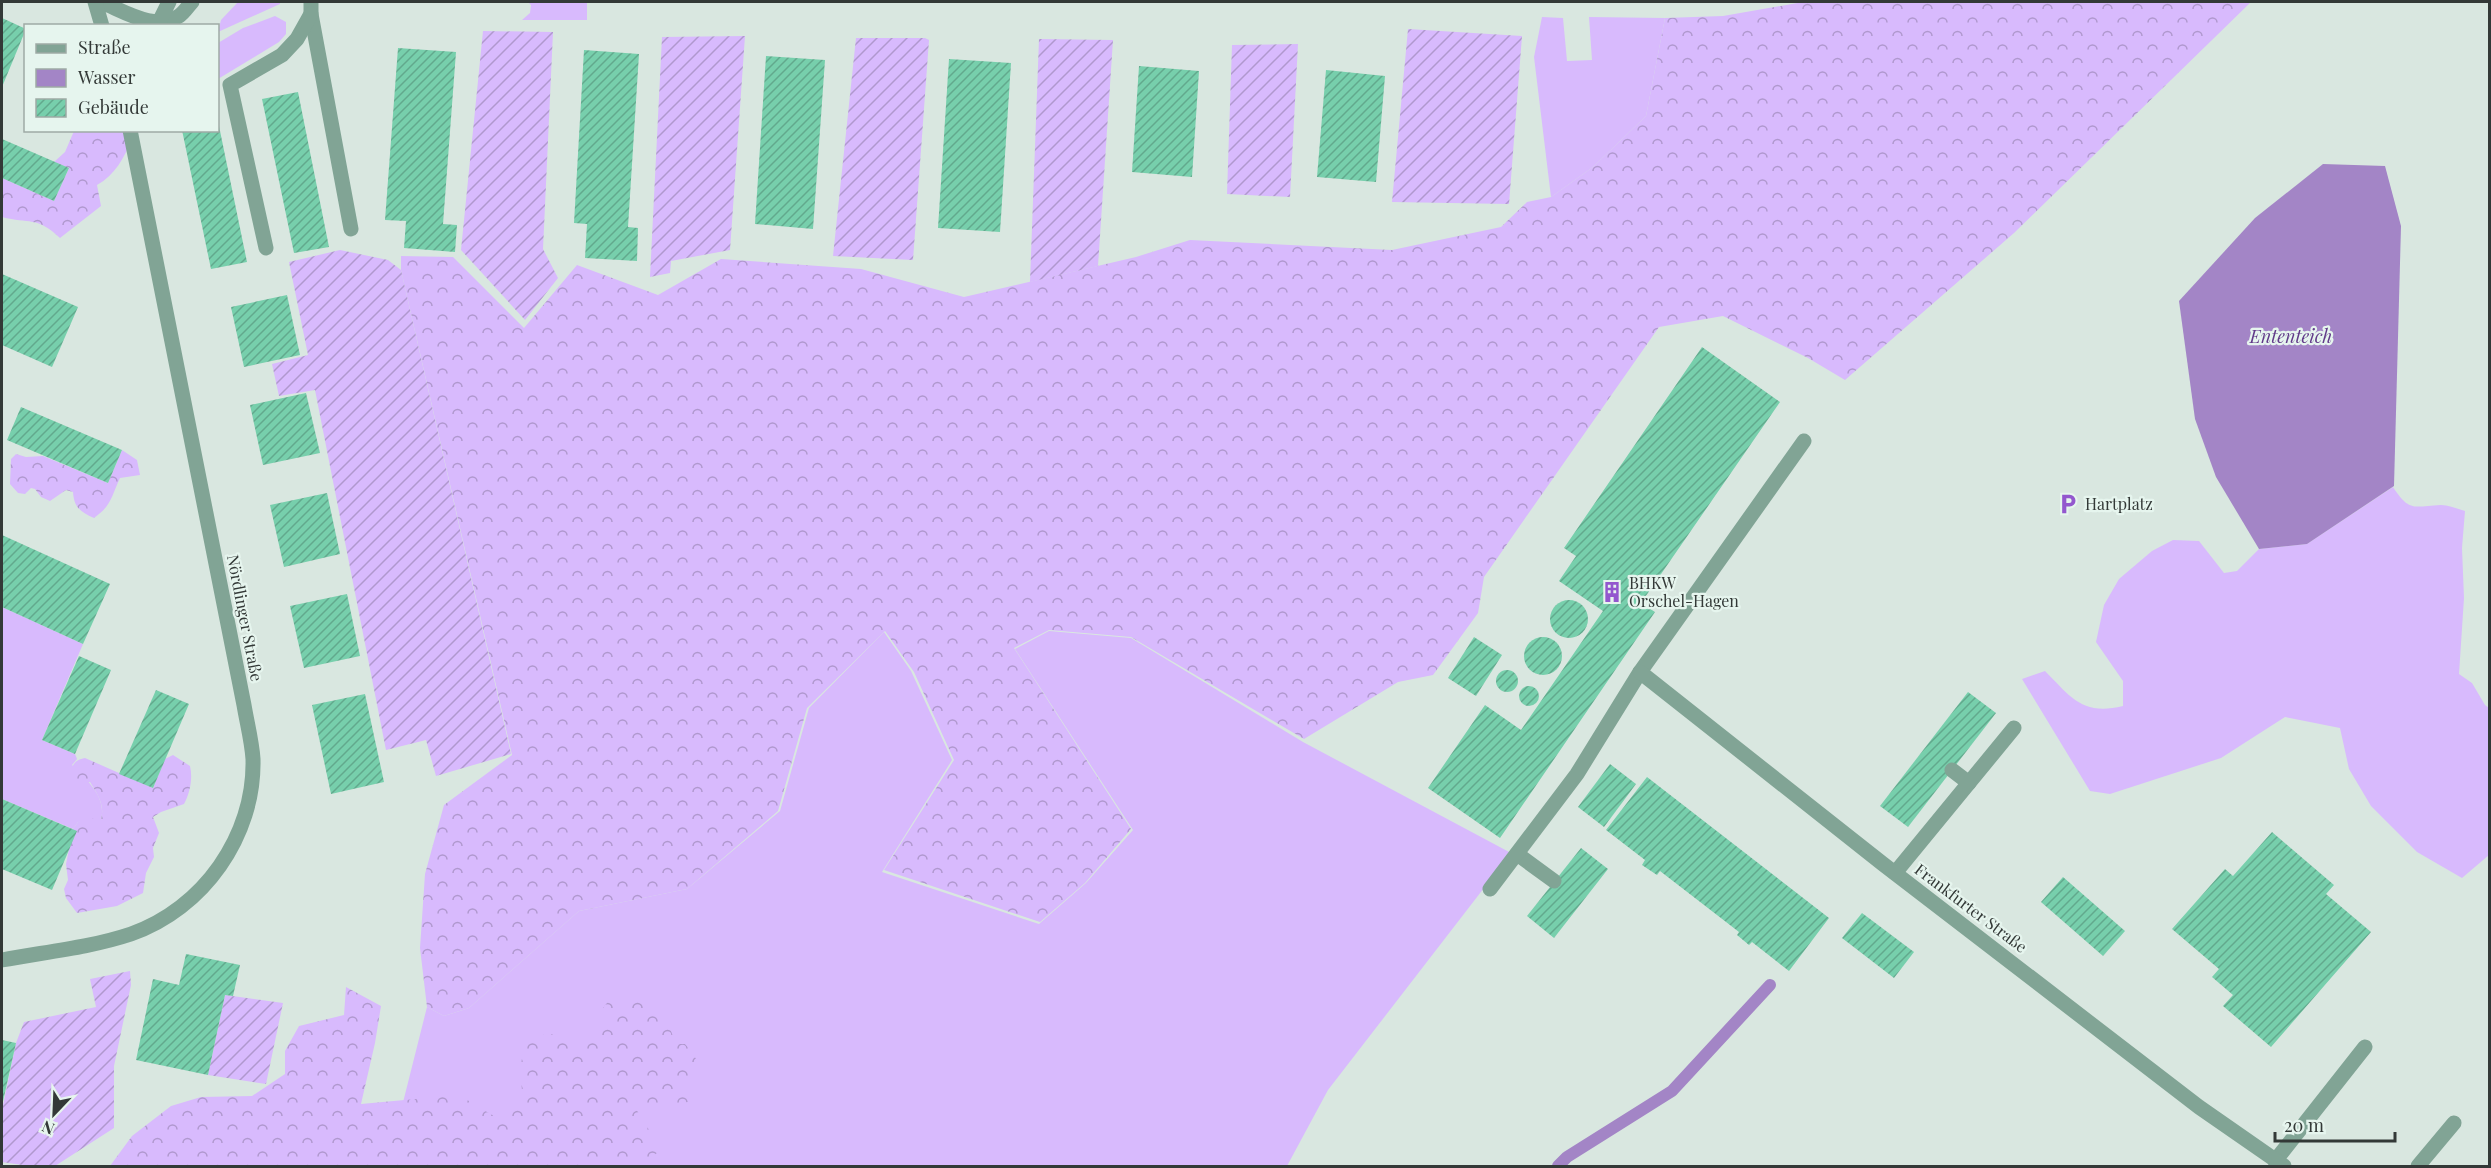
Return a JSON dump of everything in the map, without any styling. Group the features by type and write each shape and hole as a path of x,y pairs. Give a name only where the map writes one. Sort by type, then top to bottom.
{"street":[{"path":"95,2 101,24"},
{"path":"101,2 158,24 178,16 192,2"},
{"path":"158,24 169,2"},
{"path":"311,8 351,229"},
{"path":"266,248 230,85 282,55 297,39 311,8"},
{"name":"Nördlinger Straße","path":"2,960 106,941 153,924 179,908 200,890 234,845 242,826 251,786 253,758 242,696 130,132"},
{"path":"1490,889 1577,774 1640,672 1804,441"},
{"name":"Frankfurter Straße","path":"1640,672 1894,873 2199,1107 2280,1164"},
{"path":"1894,873 2014,728"},
{"path":"1952,770 1969,783"},
{"path":"1517,854 1554,881"},
{"path":"2280,1164 2365,1047"},
{"path":"2418,1167 2454,1123"}],"green space":[{"path":"238,2 280,2 219,32 221,20"},
{"path":"528,2 587,2 587,20 522,20 530,13 531,5"},
{"path":"1803,2 2251,2 2014,233 1845,380 1808,358 1723,316 1659,327 1484,577 1478,613 1433,675 1398,682 1304,739 1131,637 1049,630 1014,648 1131,829 1085,883 1040,922 884,870 954,760 914,672 885,631 807,708 778,811 687,889 579,911 469,1008 444,1016 427,1007 420,948 425,874 444,805 512,755 401,270 401,256 453,257 524,328 577,265 658,295 721,259 861,269 964,297 1136,257 1190,240 1392,250 1501,227 1527,202 1551,197 1593,167 1646,116 1665,18 1723,16"},
{"path":"275,16 286,22 286,34 279,42 219,78 219,42 243,28"},
{"path":"1542,17 1563,18 1567,61 1592,60 1589,17 1665,18 1646,116 1593,167 1551,197 1534,57"},
{"path":"1408,29 1522,36 1509,204 1392,202"},
{"path":"483,31 553,32 543,249 558,278 525,320 461,250"},
{"path":"745,36 730,250 671,261 670,273 650,277 662,37"},
{"path":"856,38 925,38 929,40 913,260 833,256"},
{"path":"1039,39 1113,40 1098,266 1030,282"},
{"path":"1298,44 1290,197 1227,194 1232,45"},
{"path":"74,132 125,132 132,139 118,165 97,185 101,206 60,238 45,226 2,217 2,178 54,201 69,168 54,162 65,152"},
{"path":"340,250 388,260 401,270 511,754 436,776 426,740 386,750 315,390 279,396 272,364 308,355 289,262"},
{"path":"122,450 137,460 140,475 120,478 108,505 94,518 79,508 73,492 66,490 50,501 41,497 35,489 31,488 25,494 18,493 10,484 11,459 16,454 26,457 43,456 108,483"},
{"path":"2393,487 2404,501 2413,506 2444,505 2465,511 2462,548 2464,598 2459,674 2472,683 2489,708 2489,855 2462,878 2417,852 2371,806 2349,769 2340,728 2285,717 2221,758 2110,794 2090,791 2022,679 2045,671 2078,702 2097,708 2123,706 2123,681 2096,642 2104,605 2119,579 2152,551 2173,540 2199,541 2224,573 2237,571 2259,549 2307,544"},
{"path":"2,607 83,644 42,740 75,754 77,759 72,765 98,796 102,812 101,820 78,822 73,829 2,799"},
{"path":"1049,631 1131,638 1303,742 1511,853 1328,1090 1287,1166 387,1166 427,1007 444,1016 469,1008 579,911 687,889 780,811 809,708 884,632 911,671 952,760 882,872 1039,924 1086,883 1133,830 1015,649"},
{"path":"173,755 190,766 189,790 184,804 153,817 159,833 153,848 154,857 146,873 143,893 117,906 77,913 66,898 64,889 68,880 66,864 73,829 78,822 87,818 101,820 102,810 98,796 90,782 78,784 70,776 74,764 85,758 153,788 165,759"},
{"path":"130,971 131,985 114,1066 114,1128 55,1166 29,1166 2,1162 2,1110 16,1043 24,1022 96,1007 90,979"},
{"path":"346,987 381,1006 361,1104 459,1095 492,1115 501,1113 513,1105 521,1094 522,1059 531,1041 536,1037 552,1034 562,1038 571,1046 596,1033 604,1006 615,997 624,995 642,998 666,1015 672,1021 671,1031 676,1044 685,1044 703,1071 686,1086 688,1102 662,1107 644,1103 634,1106 658,1140 657,1153 645,1161 632,1164 618,1164 605,1160 598,1166 110,1166 132,1136 171,1106 201,1097 252,1096 285,1074 285,1051 299,1026 344,1015"},
{"path":"225,995 283,1003 266,1084 208,1075"}],"water":[{"name":"Ententeich","path":"2323,164 2385,166 2401,226 2394,486 2307,544 2259,549 2216,477 2195,419 2179,301 2255,218"}],"building":[{"path":"2,18 24,28 24,34 2,87"},
{"path":"398,48 456,52 443,224 457,225 455,252 404,248 406,221 385,220"},
{"path":"584,50 639,54 628,227 638,228 637,261 585,258 587,224 574,223"},
{"path":"766,56 825,60 813,229 755,224"},
{"path":"949,59 1011,63 1000,232 938,228"},
{"path":"1139,66 1199,71 1192,177 1132,172"},
{"path":"1326,70 1385,76 1376,182 1317,177"},
{"path":"298,92 329,247 294,253 262,99"},
{"path":"219,126 247,262 211,269 182,132 219,132"},
{"path":"2,139 69,168 54,201 2,178"},
{"path":"2,274 78,307 52,367 2,345"},
{"path":"287,295 300,355 244,367 231,307"},
{"name":"BHKW Orschel-Hagen","path":"1702,347 1780,402 1641,603 1655,612 1500,838 1428,788 1485,705 1521,730 1603,611 1559,581 1576,556 1564,548"},
{"path":"306,393 320,453 263,465 250,405"},
{"path":"21,407 122,450 108,483 7,440"},
{"path":"327,493 340,554 284,567 270,505"},
{"path":"2,535 110,584 83,644 2,607"},
{"path":"347,594 360,656 304,668 290,606"},
{"path":"1569,600 1582,606 1588,619 1582,632 1569,638 1556,632 1550,619 1556,606"},
{"path":"1474,637 1502,655 1476,696 1448,678"},
{"path":"1543,637 1556,643 1562,656 1556,669 1543,675 1530,669 1524,656 1530,643"},
{"path":"79,656 111,670 75,754 42,740"},
{"path":"1507,670 1517,677 1518,681 1511,691 1507,692 1497,685 1496,681 1503,671"},
{"path":"1525,686 1533,686 1539,692 1539,700 1533,706 1525,706 1519,700 1519,692"},
{"path":"156,690 189,704 153,788 119,774"},
{"path":"1968,692 1996,713 1908,827 1880,806"},
{"path":"365,694 384,782 331,794 312,705"},
{"path":"1610,764 1636,784 1604,827 1578,807"},
{"path":"1647,777 1829,918 1789,971 1752,942 1749,945 1737,935 1739,932 1660,871 1657,875 1642,865 1645,860 1606,830"},
{"path":"2,799 77,831 52,890 2,869"},
{"path":"2272,832 2334,885 2326,894 2371,932 2271,1047 2223,1006 2233,995 2212,977 2219,969 2172,929 2225,869 2233,876"},
{"path":"1581,848 1608,869 1554,938 1527,916"},
{"path":"2063,877 2125,931 2103,956 2041,902"},
{"path":"1862,913 1914,952 1894,978 1842,938"},
{"path":"186,954 240,965 233,996 225,995 208,1075 136,1060 153,979 179,985"},
{"path":"2,1040 16,1043 2,1106"}],"waterway":[{"path":"1558,1166 1567,1157 1672,1091 1770,985"}],"place":[{"name":"Hartplatz","path":"2068,504"},
{"name":"BHKW Orschel-Hagen","path":"1612,592"}]}
